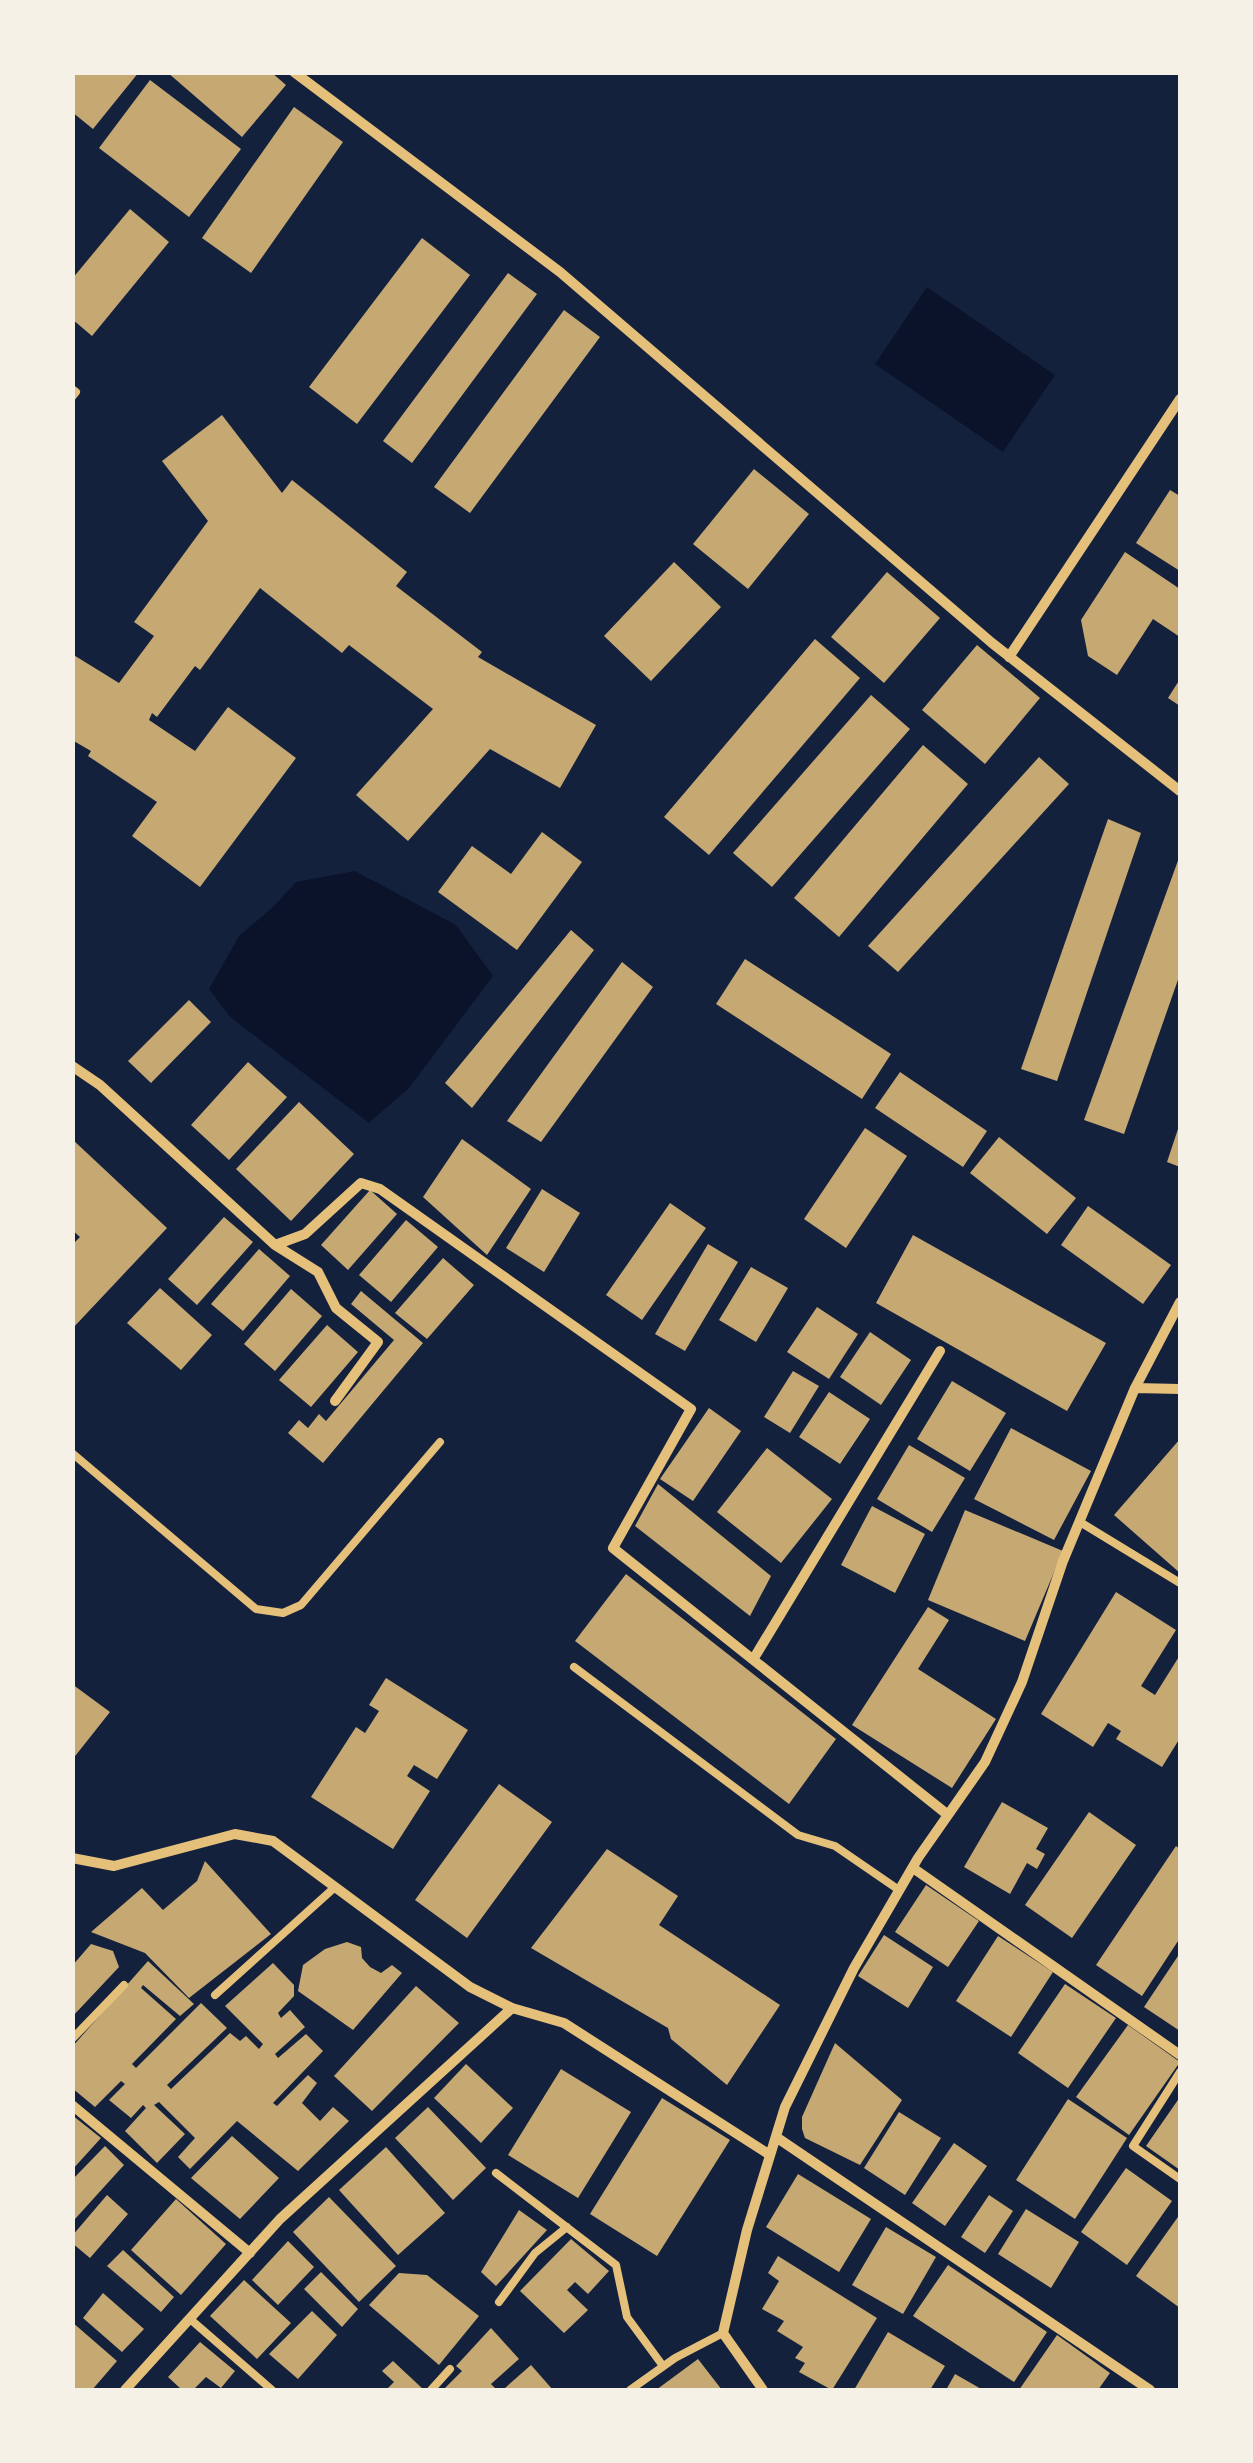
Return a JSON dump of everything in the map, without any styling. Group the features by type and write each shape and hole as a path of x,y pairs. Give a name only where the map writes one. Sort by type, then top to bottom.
{"street":[{"path":"294,72 560,272 1010,656 1180,791"},
{"path":"1010,656 1180,400"},
{"path":"72,1066 100,1085 274,1245 318,1272 336,1308 378,1342 334,1400"},
{"path":"274,1245 306,1234 361,1182 380,1189 691,1410 614,1548 948,1814"},
{"path":"763,2390 723,2333 747,2230 785,2107 899,1890 985,1762 1022,1682 1062,1561 1135,1388 1180,1302"},
{"path":"754,1658 940,1351"},
{"path":"1135,1388 1180,1390"},
{"path":"72,1858 114,1866 236,1834 273,1841 470,1987 512,2008 564,2022 770,2155"},
{"path":"913,1868 1180,2055"},
{"path":"125,2390 280,2219 512,2008"},
{"path":"72,2105 250,2253"},
{"path":"776,2137 1150,2390"}],"lane":[{"path":"72,390 76,392 72,397"},
{"path":"72,1453 256,1609 283,1613 301,1605 440,1442"},
{"path":"1080,1522 1180,1583"},
{"path":"574,1667 798,1835 835,1846 899,1890"},
{"path":"214,1995 334,1888"},
{"path":"72,2038 124,1985"},
{"path":"1180,2072 1133,2146 1180,2179"},
{"path":"496,2174 616,2265 627,2317 663,2366"},
{"path":"499,2302 536,2253 567,2228"},
{"path":"190,2319 272,2390"},
{"path":"630,2390 663,2366 723,2333"},
{"path":"431,2390 450,2369"}],"water":[{"path":"927,287 1055,375 1003,452 875,364"},
{"path":"355,871 456,925 493,976 409,1088 369,1123 230,1017 209,989 239,936 296,882"}],"building":[{"path":"72,72 139,72 93,129 72,112"},
{"path":"167,72 271,72 286,85 242,137"},
{"path":"150,80 241,149 189,217 99,148"},
{"path":"294,107 343,142 251,273 202,238"},
{"path":"130,209 169,242 92,336 72,319 72,279"},
{"path":"422,238 470,275 357,424 309,387"},
{"path":"508,273 537,294 412,463 383,441"},
{"path":"564,310 600,337 470,513 434,487"},
{"path":"222,415 282,493 292,480 407,572 396,586 482,652 478,657 596,725 560,788 490,749 408,841 356,795 433,709 349,645 342,653 260,588 200,670 195,666 157,717 152,713 149,720 195,751 228,707 296,758 200,887 132,836 157,802 88,756 91,751 72,740 72,654 119,683 154,636 134,622 208,521 162,461"},
{"path":"754,469 809,514 748,589 693,544"},
{"path":"1170,490 1180,496 1180,571 1136,543"},
{"path":"1125,552 1180,589 1180,637 1153,619 1117,675 1088,656 1081,620"},
{"path":"674,562 721,607 651,681 604,636"},
{"path":"887,572 940,618 884,683 831,637"},
{"path":"815,639 860,678 709,855 664,817"},
{"path":"977,645 1040,698 985,764 922,710"},
{"path":"1180,679 1180,706 1168,698"},
{"path":"871,695 910,729 772,887 733,853"},
{"path":"923,745 968,784 839,937 794,898"},
{"path":"1039,757 1069,784 898,972 868,946"},
{"path":"1108,819 1141,833 1057,1081 1021,1069"},
{"path":"542,832 582,862 517,950 438,892 472,846 511,874"},
{"path":"1180,855 1180,974 1124,1134 1084,1120"},
{"path":"571,930 594,950 472,1108 445,1083"},
{"path":"745,959 891,1054 862,1099 716,1004"},
{"path":"622,962 653,987 541,1142 507,1121"},
{"path":"189,1000 211,1022 151,1083 128,1061"},
{"path":"248,1062 287,1097 229,1160 191,1125"},
{"path":"900,1072 987,1131 963,1167 875,1108"},
{"path":"299,1102 354,1154 291,1221 236,1169"},
{"path":"1180,1123 1180,1167 1167,1162"},
{"path":"865,1128 907,1156 846,1248 804,1219"},
{"path":"999,1137 1076,1198 1047,1234 970,1173"},
{"path":"72,1139 167,1228 72,1329 72,1245 80,1237 72,1230"},
{"path":"462,1139 531,1189 487,1255 423,1197"},
{"path":"542,1189 580,1213 544,1272 506,1248"},
{"path":"370,1190 397,1214 348,1270 321,1245"},
{"path":"670,1203 706,1228 642,1320 606,1295"},
{"path":"1088,1206 1171,1265 1143,1304 1061,1245"},
{"path":"224,1217 253,1242 197,1305 168,1279"},
{"path":"406,1220 438,1247 391,1302 359,1275"},
{"path":"913,1235 1106,1343 1067,1411 876,1303"},
{"path":"708,1244 738,1262 685,1351 655,1334"},
{"path":"259,1249 290,1276 243,1331 211,1304"},
{"path":"443,1258 474,1285 427,1339 395,1313"},
{"path":"751,1267 788,1288 756,1342 719,1320"},
{"path":"160,1288 212,1335 181,1370 127,1323"},
{"path":"291,1289 322,1316 275,1371 244,1344"},
{"path":"361,1291 423,1343 323,1463 288,1433 299,1420 308,1428 319,1414 326,1421 394,1340 351,1304"},
{"path":"817,1307 858,1334 829,1379 787,1352"},
{"path":"327,1325 358,1352 311,1407 279,1380"},
{"path":"870,1332 911,1360 881,1405 840,1377"},
{"path":"793,1371 819,1386 790,1433 764,1417"},
{"path":"952,1381 1006,1413 970,1471 917,1439"},
{"path":"829,1392 870,1419 840,1464 799,1437"},
{"path":"709,1408 741,1431 693,1501 660,1479"},
{"path":"1011,1428 1091,1471 1054,1540 974,1499"},
{"path":"1180,1439 1180,1573 1114,1515"},
{"path":"909,1445 965,1478 932,1532 877,1499"},
{"path":"767,1448 832,1499 781,1563 717,1512"},
{"path":"658,1484 771,1576 750,1616 635,1526"},
{"path":"872,1506 925,1534 895,1593 841,1565"},
{"path":"965,1510 1063,1551 1025,1641 928,1600"},
{"path":"626,1574 836,1739 789,1804 575,1641"},
{"path":"1116,1592 1176,1630 1141,1686 1155,1695 1180,1655 1180,1738 1162,1767 1116,1739 1121,1731 1108,1723 1093,1747 1041,1714"},
{"path":"928,1607 949,1620 918,1669 996,1719 952,1788 852,1725"},
{"path":"386,1678 468,1730 437,1779 414,1765 407,1776 430,1791 393,1849 311,1797 356,1727 365,1733 379,1711 369,1705"},
{"path":"72,1684 110,1712 72,1760"},
{"path":"499,1784 552,1822 467,1938 415,1900"},
{"path":"1002,1802 1048,1828 1036,1849 1045,1854 1037,1869 1027,1863 1010,1894 964,1867"},
{"path":"1089,1812 1136,1845 1072,1938 1025,1905"},
{"path":"1176,1846 1180,1849 1180,1938 1142,1996 1096,1965"},
{"path":"607,1849 678,1896 659,1925 780,2005 727,2085 671,2039 668,2028 531,1948"},
{"path":"205,1861 271,1934 189,1998 145,1953 91,1932 142,1888 163,1910 197,1881"},
{"path":"926,1885 979,1921 948,1967 895,1932"},
{"path":"884,1935 933,1967 908,2008 858,1976"},
{"path":"998,1936 1053,1972 1011,2037 956,2001"},
{"path":"347,1942 361,1947 362,1958 370,1967 381,1973 392,1965 402,1973 353,2030 298,1991 303,1965 325,1949"},
{"path":"91,1944 113,1951 119,1967 72,2017 72,1966"},
{"path":"1180,1953 1180,2031 1144,2007"},
{"path":"148,1961 194,2004 180,2016 143,1985 141,1988 176,2019 132,2064 136,2068 201,2003 227,2028 167,2085 171,2089 230,2033 240,2041 246,2036 259,2049 263,2044 225,2006 273,1963 294,1985 294,1996 278,2013 281,2018 290,2010 305,2027 275,2054 278,2058 306,2034 323,2051 273,2103 277,2106 308,2075 317,2083 302,2103 320,2121 333,2107 349,2121 298,2171 237,2121 190,2169 178,2157 195,2138 159,2102 154,2105 185,2134 157,2163 125,2131 146,2108 143,2105 131,2118 109,2100 125,2084 121,2081 95,2107 72,2088 72,2047"},
{"path":"1065,1984 1116,2018 1068,2088 1018,2053"},
{"path":"416,1986 459,2023 372,2111 334,2076"},
{"path":"1128,2025 1180,2062 1129,2135 1076,2097"},
{"path":"835,2043 902,2100 860,2165 805,2138 802,2129 802,2117"},
{"path":"466,2064 513,2108 481,2143 434,2098"},
{"path":"561,2069 631,2112 578,2198 508,2155"},
{"path":"1180,2097 1180,2170 1146,2146"},
{"path":"662,2098 730,2140 657,2256 590,2214"},
{"path":"1068,2099 1127,2138 1075,2219 1016,2180"},
{"path":"428,2107 486,2168 453,2200 395,2138"},
{"path":"899,2112 941,2138 905,2195 864,2168"},
{"path":"72,2115 101,2138 72,2170"},
{"path":"232,2136 279,2178 240,2219 191,2178"},
{"path":"954,2143 987,2166 945,2226 912,2203"},
{"path":"105,2146 124,2165 75,2219 72,2180"},
{"path":"386,2147 445,2213 398,2255 339,2190"},
{"path":"1126,2168 1172,2201 1127,2265 1081,2232"},
{"path":"798,2174 871,2219 839,2272 766,2227"},
{"path":"107,2195 128,2214 90,2258 72,2243 72,2236"},
{"path":"989,2195 1013,2211 985,2253 961,2237"},
{"path":"329,2197 396,2266 359,2302 293,2232"},
{"path":"176,2199 226,2244 181,2295 131,2250"},
{"path":"1026,2209 1079,2242 1051,2288 998,2254"},
{"path":"519,2210 547,2230 496,2286 481,2272"},
{"path":"1180,2214 1180,2308 1136,2276"},
{"path":"886,2227 936,2257 903,2314 852,2285"},
{"path":"571,2239 609,2271 588,2294 575,2282 567,2290 588,2310 564,2333 520,2291"},
{"path":"288,2241 314,2267 278,2305 252,2280"},
{"path":"123,2250 174,2297 161,2312 107,2266"},
{"path":"778,2256 877,2318 832,2390 799,2372 805,2363 795,2358 803,2347 777,2331 784,2321 762,2309 779,2281 768,2273"},
{"path":"948,2265 1047,2332 1014,2382 913,2316"},
{"path":"321,2272 358,2309 342,2327 304,2289"},
{"path":"399,2273 427,2275 479,2316 439,2365 369,2305"},
{"path":"244,2280 291,2323 257,2359 210,2316"},
{"path":"103,2293 144,2329 122,2352 83,2318"},
{"path":"312,2311 337,2335 298,2379 269,2354"},
{"path":"72,2322 117,2361 92,2390 72,2390"},
{"path":"491,2328 519,2359 491,2384 497,2390 443,2390 462,2371 456,2366"},
{"path":"888,2332 945,2366 930,2390 854,2390"},
{"path":"1057,2335 1110,2373 1098,2390 1019,2390"},
{"path":"200,2342 235,2371 221,2388 206,2377 193,2390 182,2390 168,2377"},
{"path":"698,2359 722,2390 656,2390"},
{"path":"393,2361 424,2390 386,2390 394,2382 382,2371"},
{"path":"531,2365 553,2390 505,2388"},
{"path":"955,2374 983,2390 946,2390"}]}
